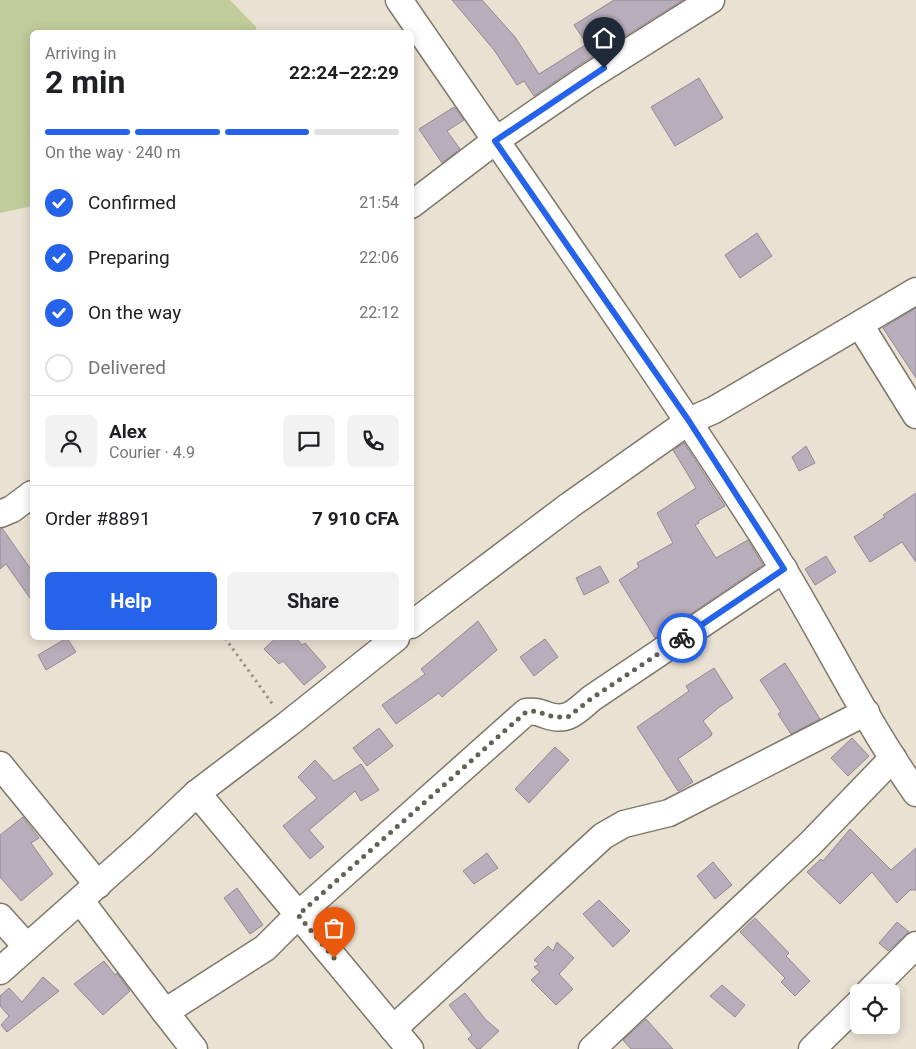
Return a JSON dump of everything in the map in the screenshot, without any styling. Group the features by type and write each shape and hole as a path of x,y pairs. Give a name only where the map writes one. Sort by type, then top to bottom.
{"street":[{"path":"399,0 689,421 784,569 893,758 915,789"},
{"path":"414,203 495,141 587,78 711,0"},
{"path":"414,623 562,510 689,421 714,410 916,291"},
{"path":"860,325 916,415"},
{"path":"0,514 12,509 30,496"},
{"path":"165,1012 265,948 298,915 526,712 535,711 554,717 568,717 592,698 784,569"},
{"path":"0,971 144,844 196,793 288,724 385,641"},
{"path":"393,1028 603,836 624,824 669,813 866,712"},
{"path":"592,1049 810,844 893,758"},
{"path":"0,765 89,892 165,1012 194,1049"},
{"path":"196,793 410,1049"},
{"path":"0,917 28,946"},
{"path":"877,984 916,945"},
{"path":"812,1049 850,1012"}],"path":[{"path":"226,640 288,724"}],"green space":[{"path":"0,0 230,0 256,27 256,30 30,30 30,206 0,213"}],"building":[{"path":"452,0 482,0 515,37 539,74 587,44 574,25 614,0 683,0 579,65 534,96 524,81 517,85 494,50"},
{"path":"699,78 723,118 675,146 651,107"},
{"path":"454,107 464,120 447,131 460,149 442,163 419,129"},
{"path":"757,233 772,256 740,278 725,255"},
{"path":"916,308 916,378 883,328"},
{"path":"684,443 725,506 698,521 699,523 695,525 716,558 748,540 763,565 655,638 619,580 639,567 637,563 673,543 657,513 696,488 673,450"},
{"path":"806,446 815,463 799,471 792,457"},
{"path":"916,493 916,562 902,542 870,562 854,537 885,517 883,515"},
{"path":"2,528 30,568 30,598 6,564 0,569 0,529"},
{"path":"826,556 836,572 815,585 805,569"},
{"path":"600,566 609,582 584,595 576,578"},
{"path":"478,621 497,650 442,697 439,693 396,724 382,705 425,674 421,669"},
{"path":"545,639 558,657 534,676 520,657"},
{"path":"64,640 68,640 76,652 46,670 38,655"},
{"path":"274,640 298,640 302,645 305,643 326,667 304,685 283,661 279,664 264,649"},
{"path":"785,663 820,719 791,734 778,714 781,712 760,680"},
{"path":"714,668 733,698 703,721 712,733 711,736 678,759 693,782 678,791 637,727 689,691 686,686"},
{"path":"379,728 393,746 367,766 353,748"},
{"path":"852,738 869,756 848,776 831,758"},
{"path":"555,747 569,760 529,803 515,789"},
{"path":"315,760 334,781 361,764 379,790 361,801 355,791 309,830 324,847 310,859 283,826 317,798 298,777"},
{"path":"23,817 39,838 31,843 53,874 21,901 0,877 0,835"},
{"path":"850,829 891,870 916,848 916,890 910,890 897,903 872,872 840,904 807,872 821,859 823,861"},
{"path":"487,853 498,868 474,884 463,871"},
{"path":"713,862 732,885 715,899 697,876"},
{"path":"237,888 263,925 250,934 224,898"},
{"path":"599,900 630,931 613,947 583,914"},
{"path":"755,918 789,953 786,956 810,981 795,996 781,982 785,978 740,932"},
{"path":"897,922 909,932 888,951 879,943"},
{"path":"557,942 574,958 559,974 573,989 556,1005 531,980 540,972 534,967 539,964 534,960 548,946 553,951"},
{"path":"104,961 115,975 117,973 130,991 103,1015 74,984"},
{"path":"43,977 59,991 7,1032 1,1025 9,1016 0,1006 0,996 9,988 22,1002"},
{"path":"722,985 745,1005 735,1017 710,996"},
{"path":"465,993 485,1019 499,1031 480,1049 477,1049 468,1039 472,1035 449,1005"},
{"path":"646,1019 673,1049 631,1049 623,1040"}],"way so far":[{"path":"334,958 298,915 526,712 535,711 554,717 568,717 592,698 682,638"}],"route":[{"path":"604,68 495,141 689,421 784,569 682,638"}]}
